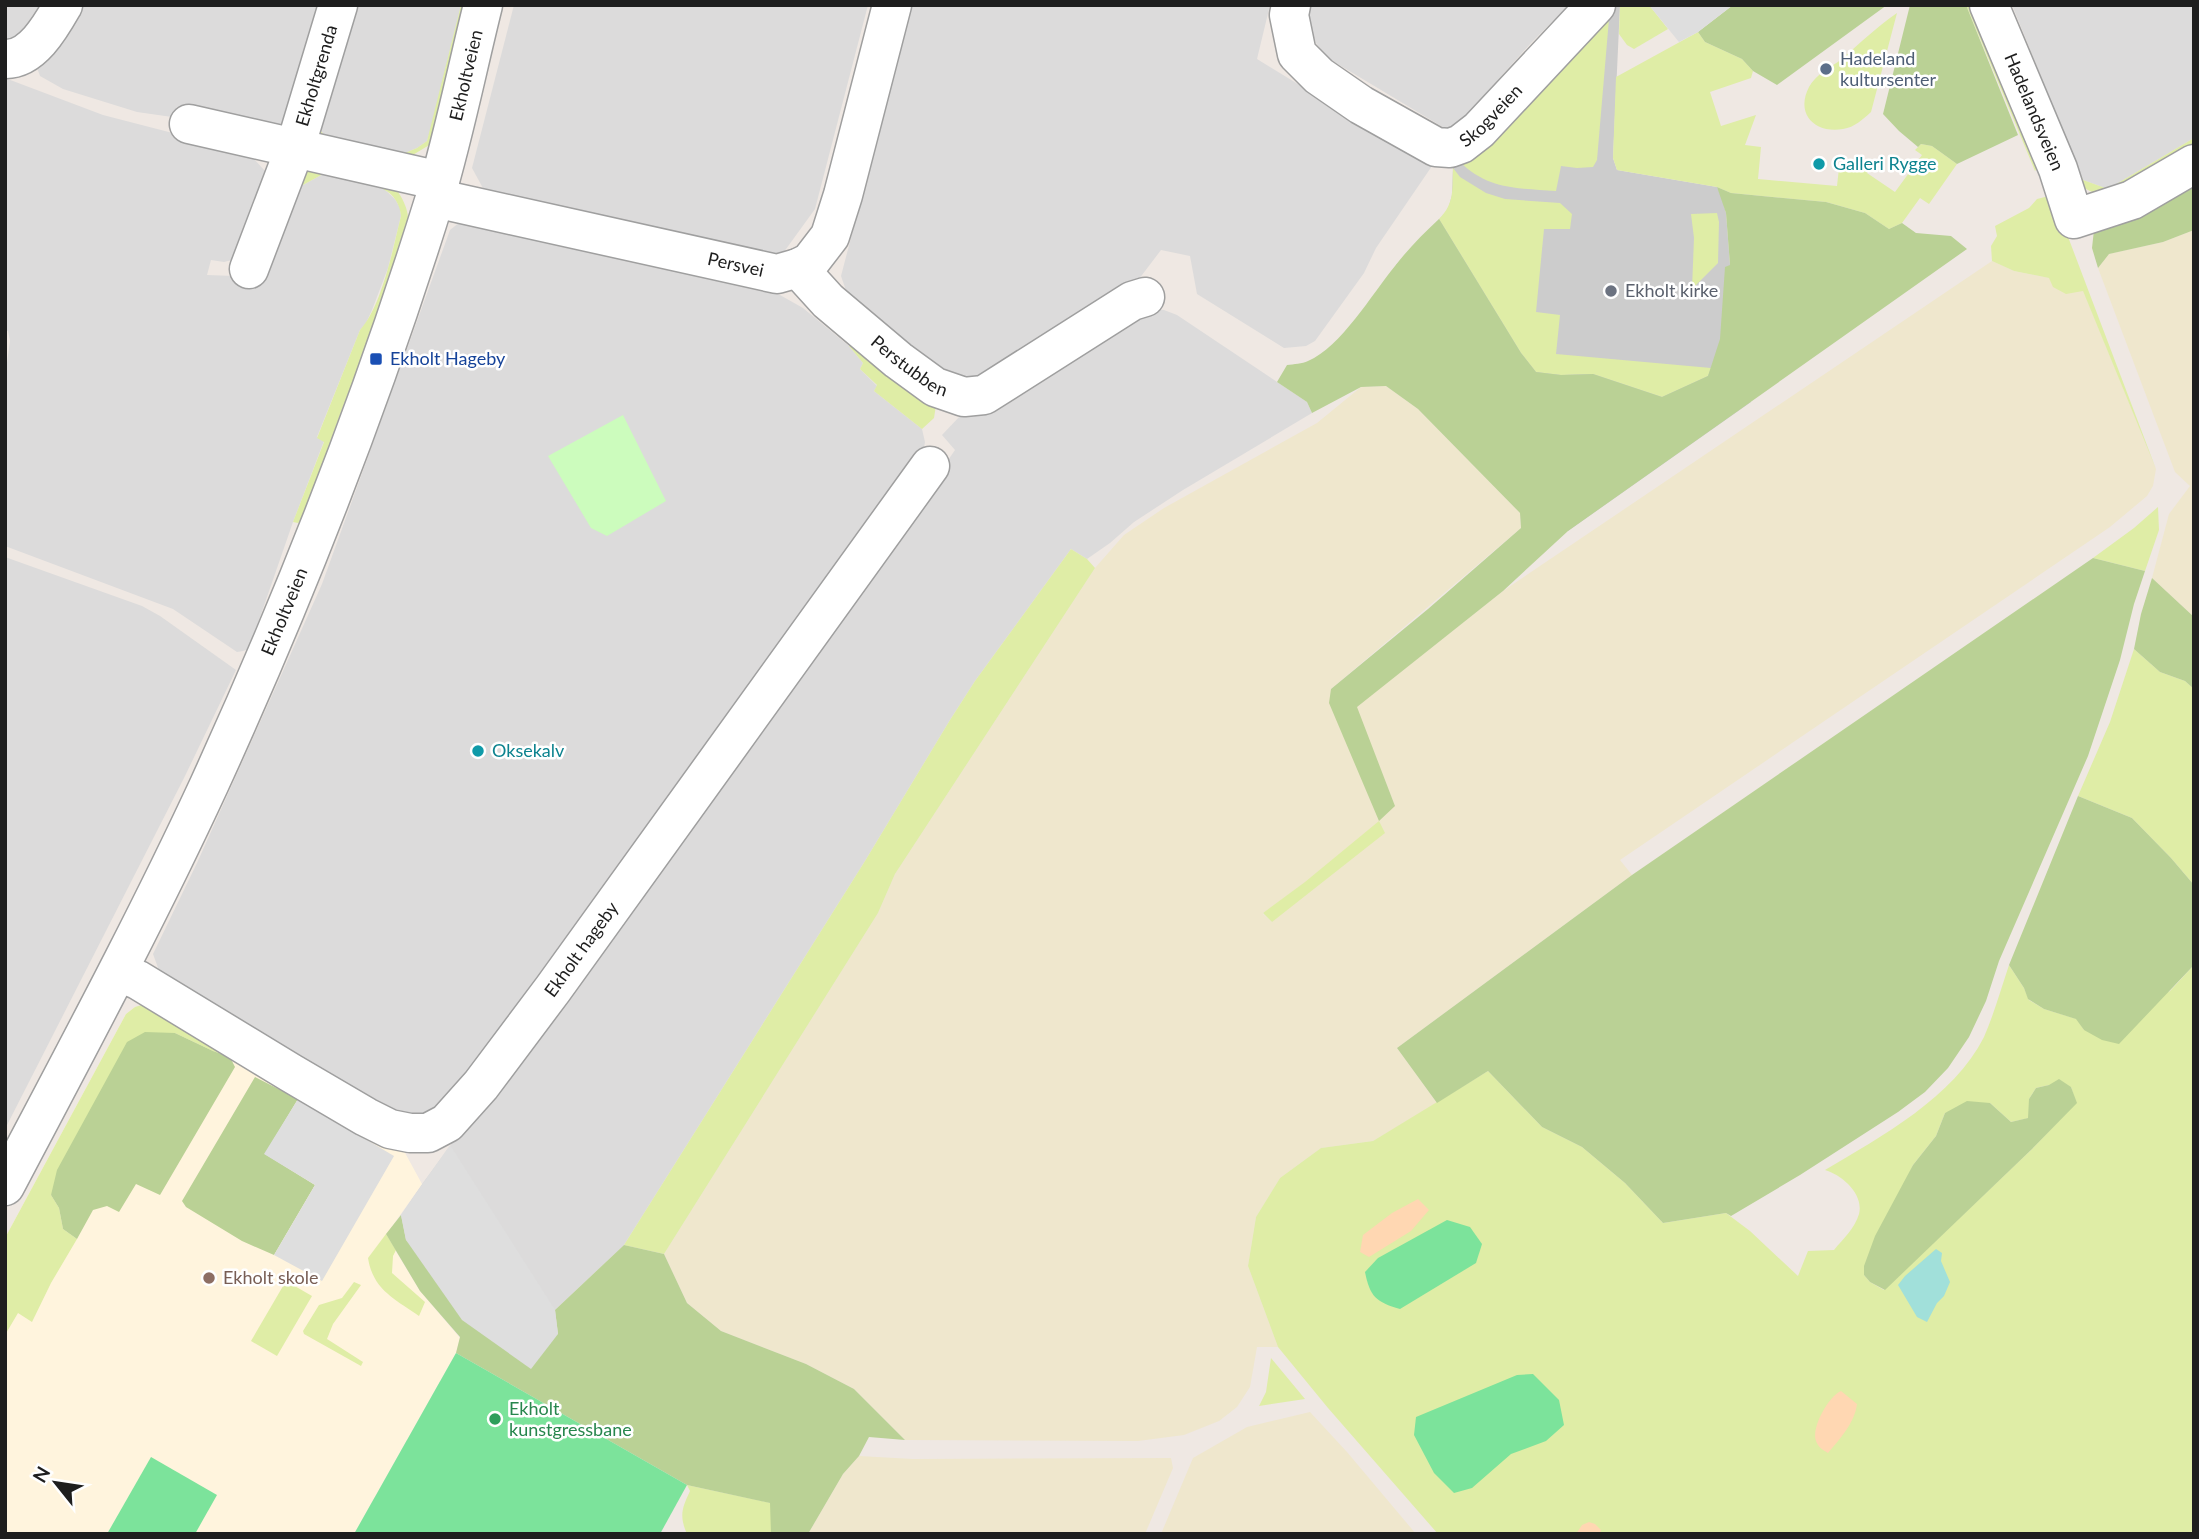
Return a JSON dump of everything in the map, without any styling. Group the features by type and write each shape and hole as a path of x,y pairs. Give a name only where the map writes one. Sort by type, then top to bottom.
{"street":[{"path":"13,66 50,27 63,5"},
{"name":"Ekholtgrenda","path":"249,269 295,148 338,5"},
{"name":"Ekholtveien","path":"5,1186 119,972 209,786 261,667 362,416 437,189 483,5"},
{"path":"798,268 810,262 830,236 892,5"},
{"name":"Skogveien","path":"1291,5 1289,15 1297,54 1319,76 1361,105 1436,147 1450,148 1461,144 1479,130 1596,5"},
{"name":"Hadelandsveien","path":"1989,5 2058,169 2074,219 2133,200 2194,164"},
{"name":"Ekholtgrenda","path":"189,124 295,148 437,189"},
{"name":"Persvei","path":"437,189 777,274 798,268"},
{"name":"Perstubben","path":"798,268 828,301 898,359 936,387 964,397 985,395 1132,301 1145,297"},
{"name":"Ekholt hageby","path":"119,972 138,980 323,1092 390,1129 428,1133 447,1123 481,1085 554,989 930,466"}],"shaded area":[{"path":"5,5 50,5 36,28 5,46"},
{"path":"79,5 326,5 293,114 279,125 266,127 177,107 172,117 137,112 63,89 40,76 36,65"},
{"path":"350,5 461,5 427,141 400,155 326,137 320,130"},
{"path":"514,5 868,5 815,209 781,256 484,190 472,168"},
{"path":"912,5 1270,5 1257,59 1432,166 1376,248 1364,273 1315,341 1306,346 1284,348 1197,294 1190,256 1161,250 1139,279 997,375 954,380 850,302 841,276"},
{"path":"1309,5 1569,5 1451,132 1326,57 1316,43 1311,29 1307,11"},
{"path":"1612,5 1620,5 1613,158 1617,170 1717,187 1726,213 1730,265 1751,402 1568,531 1396,265 1448,210 1452,195 1453,168"},
{"path":"1649,5 1733,5 1698,32 1679,42"},
{"path":"2012,5 2194,5 2194,138 2108,189 2083,180"},
{"path":"5,78 103,115 219,145 253,158 265,171 270,184 232,260 211,260 207,275 234,276 292,191 323,174 384,189 400,208 401,216 388,268 317,437 324,441 249,649 237,652 173,609 5,546 5,377 10,341 8,331 5,330"},
{"path":"460,222 764,286 803,308 849,346 863,363 860,369 877,386 874,391 922,429 925,442 921,464 488,1061 429,1116 395,1119 161,976 153,954 197,863 322,584 450,230"},
{"path":"2194,230 2194,617 2152,578 2169,514 2190,486 2175,472 2098,268 2108,254 2163,242"},
{"path":"1992,261 2014,271 2049,278 2083,290 2156,469 2153,486 2147,496 2110,527 1620,860 1632,875 1397,1048 1437,1103 1373,1141 1321,1148 1280,1178 1256,1217 1248,1266 1278,1347 1257,1347 1250,1387 1237,1407 1219,1421 1184,1435 1138,1441 905,1440 854,1389 806,1364 721,1331 687,1303 664,1254 878,913 895,874 1095,568 1124,535 1164,508 1317,423 1361,387 1386,386 1418,409 1520,513 1521,528 1331,689 1395,806 1356,707 1503,591","holes":["1307,881 1272,922 1263,913"]},
{"path":"1139,308 1164,310 1177,315 1307,402 1312,413 1183,490 1134,522 1087,559 1071,549 975,681 624,1245 555,1310 558,1334 406,1240 401,1215 422,1184 861,587 955,450 942,435 960,416 984,410"},
{"path":"5,557 142,606 236,670 184,778 5,1129"},
{"name":"Ekholt skole","path":"135,1007 404,1151 422,1184 386,1235 420,1291 460,1338 456,1353 354,1534 5,1534 5,1238 126,1014"},
{"path":"298,1099 394,1156 322,1281 274,1255 315,1185 264,1154"},
{"path":"450,1145 555,1310 558,1334 531,1369 462,1320 406,1240 401,1215"},
{"path":"1310,1412 1416,1534 1161,1534 1193,1458 1247,1427"},
{"path":"859,1456 913,1459 1171,1458 1173,1468 1145,1534 808,1534 843,1474"}],"green space":[{"path":"461,5 468,5 431,144 406,159 318,138 320,130 326,137 400,155 427,141"},
{"path":"1620,5 1649,5 1668,29 1634,49 1627,45 1619,34"},
{"path":"1733,5 1887,5 1777,85 1753,71 1742,59 1705,42 1698,32"},
{"path":"1910,5 1966,5 2018,135 1957,164 1932,146 1921,144 1918,147 1883,114"},
{"path":"1966,5 1975,5 2038,167 2035,171"},
{"path":"1610,7 1597,160 1593,167 1561,166 1556,191 1504,186 1481,178 1459,161"},
{"path":"1897,13 1871,112 1847,128 1833,130 1816,125 1810,120 1804,106 1812,82"},
{"path":"1698,32 1705,42 1742,59 1753,71 1751,78 1710,92 1721,126 1756,115 1745,145 1761,147 1758,179 1837,186 1839,168 1869,170 1867,173 1895,192 1922,155 1915,150 1921,144 1932,146 1957,164 1929,204 1920,198 1902,223 1889,229 1865,213 1826,202 1731,193 1717,187 1617,170 1613,158 1616,77"},
{"path":"2060,126 2083,180 2108,189 2194,138 2194,149 2112,197 2080,186"},
{"path":"313,163 396,189 405,205 408,223 392,281 308,505 298,523 293,522 324,442 317,438 360,330 368,320 381,292 401,216 398,204 387,191 363,183 323,174 292,191 294,178"},
{"path":"1453,168 1460,177 1486,193 1505,199 1560,203 1572,214 1570,229 1544,229 1536,312 1560,315 1556,354 1711,368 1708,376 1662,397 1593,374 1561,375 1536,372 1521,353 1439,219 1450,201"},
{"path":"2194,179 2194,230 2163,242 2109,254 2098,268 2092,248 2094,230"},
{"path":"1717,187 1731,193 1826,202 1865,213 1889,229 1902,223 1916,233 1951,236 1967,249 1568,531 1503,591 1357,707 1395,806 1379,821 1329,703 1331,689 1521,528 1520,513 1418,409 1386,386 1361,387 1312,413 1307,402 1277,382 1287,365 1308,361 1344,332 1405,254 1439,219 1521,353 1536,372 1561,375 1593,374 1662,397 1708,376 1720,339 1725,267 1730,265 1726,213"},
{"path":"2037,199 2053,199 2059,213 2156,469 2083,291 2066,294 2053,287 2049,278 2014,271 1992,261 1991,246 1997,236 1995,226 2029,208"},
{"path":"1717,213 1718,263 1692,289 1694,238 1691,214"},
{"path":"853,341 937,399 934,418 922,429 874,391 877,385 860,369 863,363 849,346"},
{"path":"623,415 666,501 607,536 591,528 548,456"},
{"path":"2158,507 2159,530 2145,571 2093,558 2134,528"},
{"path":"1071,549 1095,568 895,874 878,913 664,1254 624,1245 975,681"},
{"path":"2093,558 2145,571 2120,660 2088,756 1999,961 1986,1001 1969,1037 1948,1068 1925,1092 1800,1175 1731,1216 1726,1213 1663,1223 1625,1183 1582,1147 1542,1127 1488,1071 1437,1103 1397,1048 1632,875"},
{"path":"2152,578 2194,617 2194,689 2185,681 2160,672 2134,649"},
{"path":"2134,649 2160,672 2185,681 2194,689 2194,885 2132,818 2078,796 2110,722"},
{"path":"2078,796 2132,818 2194,885 2194,965 2119,1044 2102,1040 2084,1030 2076,1019 2044,1009 2028,999 2009,965"},
{"path":"1379,821 1385,833 1272,922 1263,913 1305,882"},
{"path":"2009,965 2029,1000 2044,1009 2077,1019 2084,1030 2170,991 2194,965 2194,1534 1438,1534 1278,1347 1248,1266 1256,1217 1280,1178 1321,1148 1373,1141 1488,1071 1542,1127 1582,1147 1625,1183 1663,1223 1726,1213 1750,1231 1798,1276 1808,1251 1834,1250 1852,1229 1859,1214 1858,1199 1850,1186 1825,1170 1914,1114 1954,1078 1971,1059 1984,1037","holes":["2049,1085 2071,1087 2076,1103 2031,1150 1884,1290 1870,1282 1864,1275 1913,1165 1936,1136 1945,1113 1990,1103 2011,1122 2029,1118 2029,1099 2036,1088"]},
{"path":"148,1003 230,1057 175,1033 51,1195 59,1208 63,1229 77,1239 32,1322 18,1313 5,1335 5,1238 126,1014 135,1007"},
{"path":"145,1032 175,1033 230,1057 235,1067 160,1195 136,1184 119,1212 107,1206 93,1210 77,1239 63,1229 59,1208 51,1195 57,1170 127,1042"},
{"path":"255,1077 298,1099 265,1154 315,1185 274,1255 242,1241 186,1207 182,1201"},
{"path":"2059,1079 2071,1087 2077,1103 1885,1290 1870,1282 1864,1275 1864,1266 1875,1236 1913,1165 1936,1136 1945,1113 1967,1101 1990,1103 2011,1122 2028,1118 2029,1099 2036,1088"},
{"path":"401,1215 406,1240 558,1334 555,1310 624,1245 664,1254 687,1303 721,1331 806,1364 854,1389 905,1440 869,1437 859,1456 843,1474 808,1534 771,1534 770,1503 687,1485 456,1353 460,1337 420,1291 386,1234"},
{"path":"1447,1220 1470,1227 1482,1244 1476,1263 1400,1309 1375,1297 1365,1272 1378,1258"},
{"path":"386,1234 396,1250 392,1273 425,1302 419,1316 386,1293 371,1269 368,1258"},
{"path":"286,1281 312,1296 277,1356 251,1341"},
{"path":"354,1282 361,1285 333,1324 327,1339 363,1362 361,1366 303,1331 319,1305 342,1298"},
{"name":"Ekholt kunstgressbane","path":"456,1353 687,1485 660,1534 354,1534"},
{"path":"1271,1358 1305,1399 1259,1406 1266,1392"},
{"path":"1533,1374 1559,1400 1564,1425 1546,1441 1511,1454 1472,1488 1454,1493 1434,1473 1414,1435 1416,1417 1517,1375"},
{"path":"151,1457 217,1495 195,1534 107,1534"},
{"path":"687,1485 771,1503 771,1534 687,1534 682,1517 690,1491"}],"sand":[{"path":"1418,1199 1429,1210 1411,1231 1369,1257 1360,1252 1363,1235 1392,1213"},
{"path":"1841,1391 1857,1404 1856,1411 1846,1430 1828,1453 1817,1443 1816,1428 1826,1405"},
{"path":"1589,1522 1601,1530 1600,1534 1576,1534 1582,1525"}],"water":[{"path":"1936,1249 1942,1253 1941,1261 1950,1282 1927,1322 1917,1317 1898,1285"}],"place":[{"name":"Hadeland kultursenter","path":"1826,69"},
{"name":"Galleri Rygge","path":"1819,164"},
{"name":"Ekholt kirke","path":"1611,291"},
{"name":"Ekholt Hageby","path":"376,359"},
{"name":"Oksekalv","path":"478,751"},
{"name":"Ekholt skole","path":"209,1278"},
{"name":"Ekholt kunstgressbane","path":"495,1419"}]}
